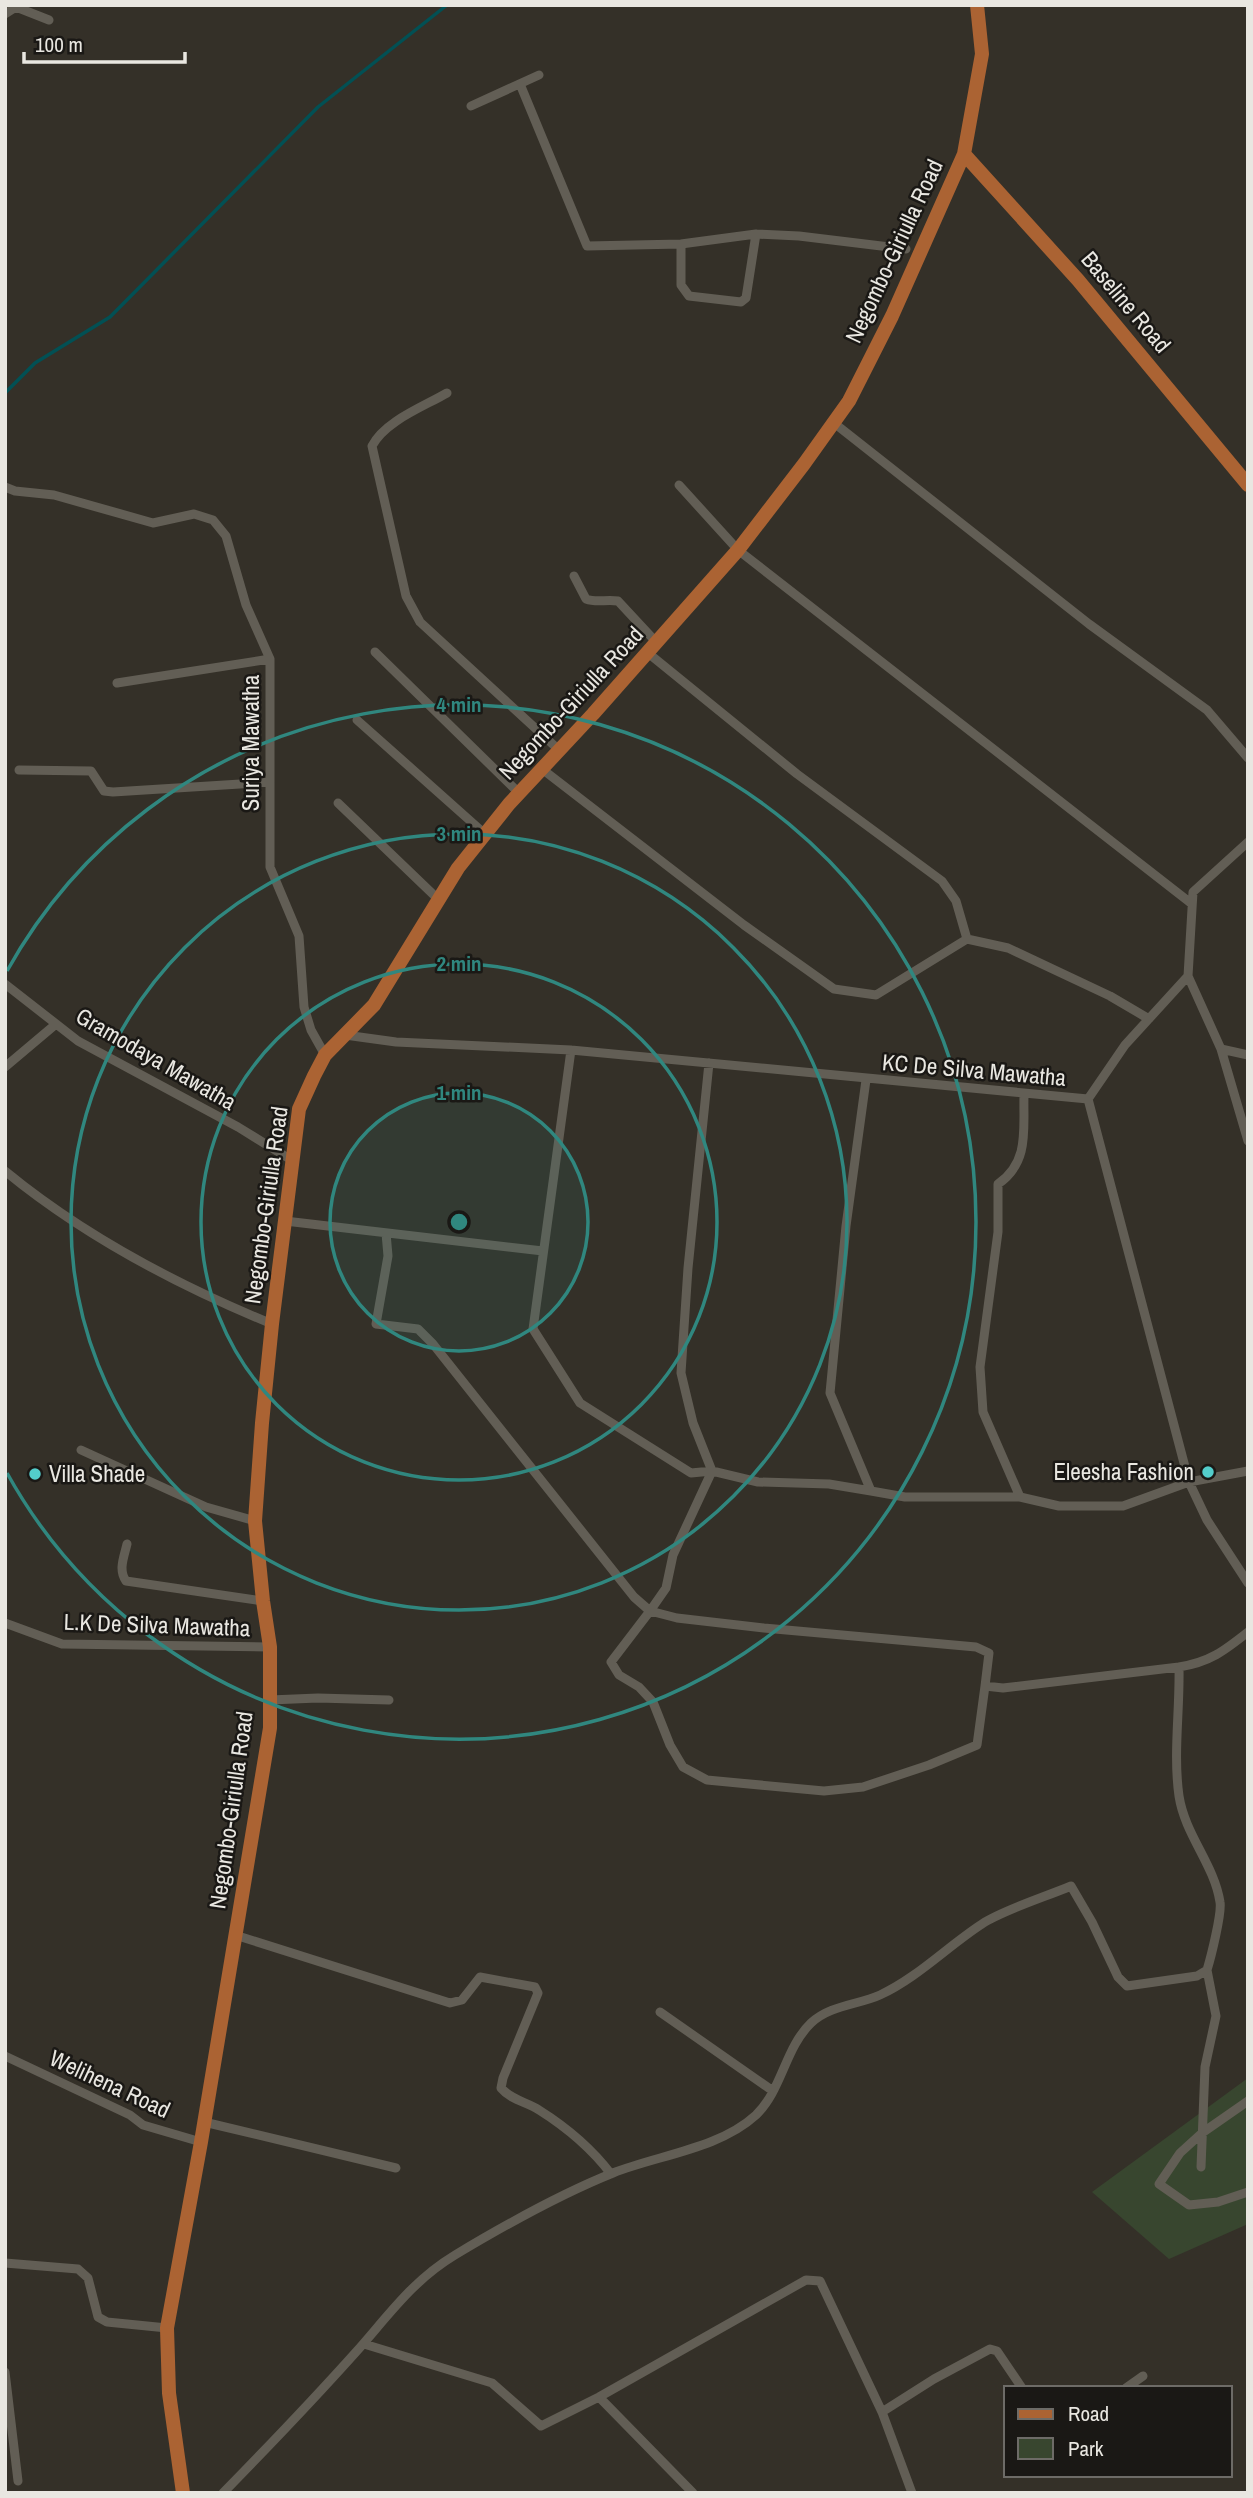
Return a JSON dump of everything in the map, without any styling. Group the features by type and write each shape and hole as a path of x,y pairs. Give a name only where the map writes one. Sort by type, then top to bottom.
{"main road":[{"name":"Negombo-Giriulla Road","path":"183,2493 169,2393 167,2328 270,1728 270,1647 255,1521 272,1324 299,1110 326,1055 374,1005 458,868 519,793 738,550 849,401 892,316 964,154 982,54 977,5"},
{"name":"Baseline Road","path":"964,154 1079,280 1248,485"}],"street":[{"path":"5,14 16,7 49,20"},
{"path":"471,106 539,75"},
{"path":"520,84 587,246 681,244 756,234 799,236 906,249"},
{"path":"681,244 681,285 689,296 741,302 746,298 756,234"},
{"path":"447,393 390,426 377,436 372,446 406,596 420,622 559,750"},
{"path":"834,423 1089,624 1207,710 1248,758"},
{"path":"679,485 738,550 1192,904"},
{"name":"Suriya Mawatha","path":"5,487 15,491 54,495 153,523 194,514 213,520 226,536 246,604 270,659 270,867 299,936 304,1007 311,1030 326,1055"},
{"path":"574,576 586,599 596,603 618,601 652,648 797,774 942,881 956,901 967,939"},
{"path":"375,652 519,793"},
{"path":"117,683 270,659"},
{"path":"356,720 485,834"},
{"path":"542,769 744,925 834,989 876,995 967,939 1008,948 1110,996 1149,1019"},
{"path":"19,770 91,771 104,791 113,792 270,782"},
{"path":"338,803 439,900"},
{"path":"1248,842 1193,892 1188,976 1221,1049 1248,1141"},
{"path":"1088,1099 1125,1045 1188,976"},
{"name":"Gramodaya Mawatha","path":"5,984 78,1041 238,1127 293,1161"},
{"path":"5,1067 57,1024"},
{"name":"KC De Silva Mawatha","path":"345,1035 396,1042 571,1050 1088,1099 1189,1482 1207,1520 1248,1583"},
{"path":"1221,1049 1248,1055"},
{"path":"571,1050 533,1329 580,1403 691,1473 712,1471 758,1482 830,1485 905,1497 1020,1497 1059,1506 1123,1506 1189,1482 1248,1471"},
{"path":"386,1233 388,1256 376,1324 418,1329 433,1344 634,1597 650,1611 677,1618 764,1628 976,1647 989,1653 977,1745 929,1765 863,1787 824,1791 706,1780 683,1767 670,1745 653,1702 639,1687 619,1675 611,1662 650,1611 666,1588 673,1555 712,1471 694,1423 681,1373 688,1268 709,1063"},
{"path":"866,1080 846,1226 830,1393 871,1491"},
{"path":"1020,1497 983,1412 980,1367 998,1232 998,1184 1008,1177 1022,1156 1024,1095"},
{"path":"5,1171 29,1191 120,1251 219,1302 272,1324"},
{"path":"285,1221 543,1251"},
{"path":"81,1450 205,1507 255,1521"},
{"path":"127,1544 122,1565 122,1574 126,1581 263,1601"},
{"name":"L.K De Silva Mawatha","path":"5,1623 62,1644 270,1647"},
{"path":"985,1686 1003,1688 1200,1664 1218,1656 1248,1632"},
{"path":"1179,1667 1176,1754 1184,1821 1217,1890 1221,1906 1207,1970 1216,2016 1205,2067 1201,2167"},
{"path":"270,1700 389,1700"},
{"path":"223,2493 364,2344 406,2292 430,2270 527,2214 611,2174 653,2158 719,2140 756,2114 773,2091 803,2032 813,2021 834,2009 880,1995 984,1922 1071,1886 1092,1922 1118,1977 1127,1986 1197,1976 1207,1970"},
{"path":"235,1935 450,2003 461,2000 480,1977 535,1987 538,1993 501,2088 507,2095 539,2110 596,2154 611,2174"},
{"path":"660,2012 773,2091"},
{"name":"Welihena Road","path":"5,2056 130,2115 143,2125 201,2142"},
{"path":"1248,2101 1202,2133 1180,2153 1159,2184 1189,2205 1218,2202 1248,2192"},
{"path":"204,2122 396,2168"},
{"path":"5,2263 78,2269 88,2278 98,2317 107,2322 167,2328"},
{"path":"364,2344 492,2384 541,2426 599,2398 806,2280 820,2281 882,2412 912,2493"},
{"path":"882,2412 934,2379 990,2349 997,2351 1021,2386"},
{"path":"5,2372 18,2481"},
{"path":"1129,2386 1143,2376"},
{"path":"599,2398 693,2493"}],"green space":[{"path":"1248,2078 1248,2224 1169,2259 1092,2192"}],"waterway":[{"path":"5,393 35,363 110,317 318,107 447,5"}],"place":[{"name":"Eleesha Fashion","path":"1208,1472"},
{"name":"Villa Shade","path":"35,1474"}]}
